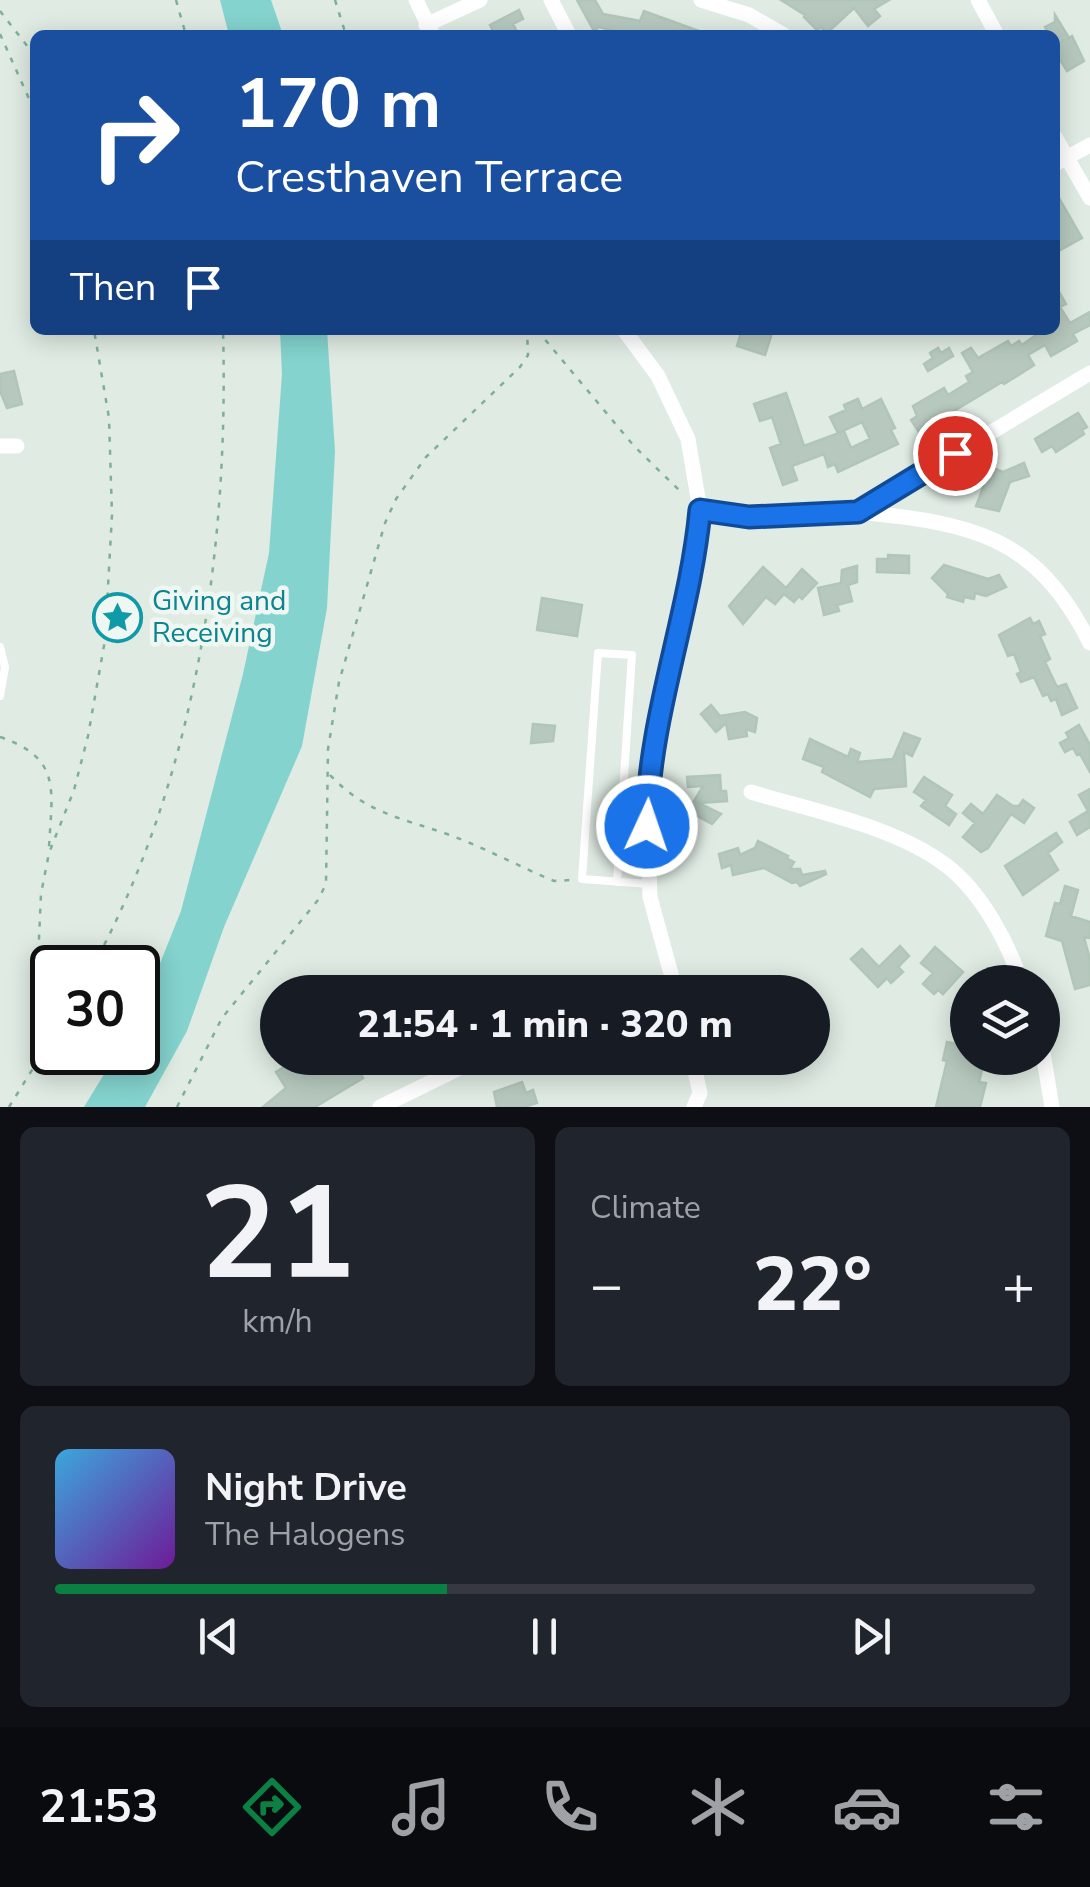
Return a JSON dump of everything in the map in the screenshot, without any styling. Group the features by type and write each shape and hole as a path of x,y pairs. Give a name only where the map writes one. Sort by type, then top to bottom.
{"street":[{"path":"416,0 430,30 480,0"},
{"path":"550,0 566,30"},
{"path":"700,0 749,15 775,30"},
{"path":"978,0 995,30"},
{"path":"1090,145 1061,160 1090,198"},
{"path":"628,335 658,376 688,439 700,510 696,554 654,741 648,803 649,884 672,975"},
{"path":"858,512 1090,373"},
{"path":"0,446 17,446"},
{"path":"700,510 749,517 858,512 936,520 987,536 1044,575 1070,603 1090,642"},
{"path":"750,792 898,838 944,864 960,877 993,922 1014,965"},
{"path":"380,1107 447,1075"},
{"path":"695,1075 700,1102"},
{"path":"1047,1075 1052,1107"}],"lane":[{"path":"0,647 5,667 0,696"},
{"path":"616,882 632,656 598,653 582,880 649,884"}],"path":[{"path":"176,0 185,30"},
{"path":"335,0 344,30"},
{"path":"0,11 30,50"},
{"path":"0,34 30,101"},
{"path":"49,853 77,778 105,640 112,514 109,418 95,335"},
{"path":"103,945 130,888 173,769 204,631 220,506 225,398 223,335"},
{"path":"177,1107 222,1018 318,900 326,884 328,749 339,682 384,524 396,499 426,457 520,366 528,355 527,335"},
{"path":"540,335 634,446 700,510"},
{"path":"0,736 25,745 44,765 52,798 39,945"},
{"path":"328,773 384,814 447,834 554,880 582,880"},
{"path":"8,1107 30,1072"}],"water":[{"path":"220,0 271,0 281,30 228,30"},
{"path":"280,335 327,335 335,451 327,608 302,746 224,927 187,1031 145,1107 84,1107 104,1075 160,1075 160,963 181,911 243,674 269,553 282,374"}],"building":[{"path":"577,0 595,0 603,14 640,21 644,11 696,30 599,27 593,30"},
{"path":"781,0 889,0 874,9 880,16 868,26 854,8 830,30 817,30 805,15"},
{"path":"519,10 523,19 513,24 516,30 492,30 490,25"},
{"path":"1055,15 1069,38 1072,36 1084,61 1067,71 1060,60 1060,30 1045,27 1055,22"},
{"path":"1060,200 1082,238 1060,250"},
{"path":"1060,307 1070,323 1090,312 1090,325 1073,334 1077,341 1051,356 1045,345 1028,355 1034,365 919,432 911,420 917,416 913,406 944,388 948,395 969,382 966,376 973,372 962,353 971,348 978,358 1008,341 1011,346 1019,341 1022,345 1036,335 1060,335"},
{"path":"740,335 771,335 765,355 737,346"},
{"path":"938,348 941,353 949,348 953,356 928,371 924,364"},
{"path":"14,371 22,404 7,408 0,391 0,374"},
{"path":"786,393 804,446 844,431 851,448 870,439 862,422 838,433 830,417 858,399 862,409 881,399 898,444 838,472 835,464 828,467 824,454 792,466 797,480 783,485 770,448 781,444 772,417 760,421 754,404"},
{"path":"1078,413 1087,427 1082,430 1084,434 1056,452 1052,446 1042,452 1035,439"},
{"path":"1024,463 1029,476 1010,482 999,511 976,506 991,467 1003,472"},
{"path":"888,555 909,556 909,573 877,572 877,559 888,559"},
{"path":"944,565 988,579 999,575 1006,587 986,596 975,593 974,599 964,597 963,602 947,597 932,578"},
{"path":"857,566 857,582 848,585 852,601 837,605 839,611 824,615 818,588 841,583 842,570"},
{"path":"763,567 786,588 802,569 817,583 794,602 784,594 775,604 766,597 743,624 729,606"},
{"path":"542,598 582,605 577,636 537,630"},
{"path":"1030,618 1033,624 1039,621 1045,634 1040,636 1050,659 1045,662 1057,687 1066,684 1077,708 1062,715 1056,699 1051,701 1048,694 1043,696 1034,677 1021,682 1014,654 1008,656 999,635"},
{"path":"711,705 720,716 745,712 757,718 755,732 746,729 747,736 729,739 726,723 716,732 701,714"},
{"path":"533,724 555,726 553,741 531,743"},
{"path":"1079,725 1090,745 1090,772 1080,754 1073,748 1065,752 1060,743 1069,738 1066,733"},
{"path":"904,733 920,739 912,756 904,752 906,786 874,789 870,797 822,772 824,767 803,759 810,739 848,757 851,749 860,753 857,762 893,759"},
{"path":"720,775 721,791 726,791 727,801 699,803 721,814 712,824 688,811 703,786 688,787 687,777"},
{"path":"924,777 952,795 945,806 956,814 949,825 921,806 926,800 914,792"},
{"path":"1090,789 1090,827 1077,835 1070,822 1088,811 1079,795"},
{"path":"997,795 1013,806 1019,806 1023,800 1034,808 1024,823 1011,814 988,848 981,852 963,837 975,823 963,813 971,804 983,814"},
{"path":"1056,833 1062,842 1048,853 1058,870 1023,895 1005,866"},
{"path":"758,841 788,856 794,862 790,869 800,869 802,875 825,871 826,874 800,886 764,868 733,875 731,865 722,868 719,854 738,848 740,855 755,848"},
{"path":"1065,886 1078,890 1071,916 1090,922 1090,938 1084,937 1090,960 1090,985 1075,989 1062,941 1046,936 1055,903 1060,904"},
{"path":"900,946 909,956 898,967 903,972 891,983 887,978 878,987 851,959 862,949 879,967"},
{"path":"935,947 955,965 950,965 950,986 943,994 938,990 934,994 923,984 933,973 921,963"},
{"path":"950,1043 950,1075 981,1075 979,1082 986,1083 980,1107 936,1107 947,1061 943,1060"},
{"path":"278,1075 363,1078 315,1107 263,1107 286,1088"},
{"path":"522,1082 526,1093 533,1090 537,1103 497,1107 494,1092"}],"place":[{"name":"Giving and Receiving","path":"117,617"}],"route":[{"path":"647,826 654,741 696,554 700,510 749,517 858,512 955,453"}]}
